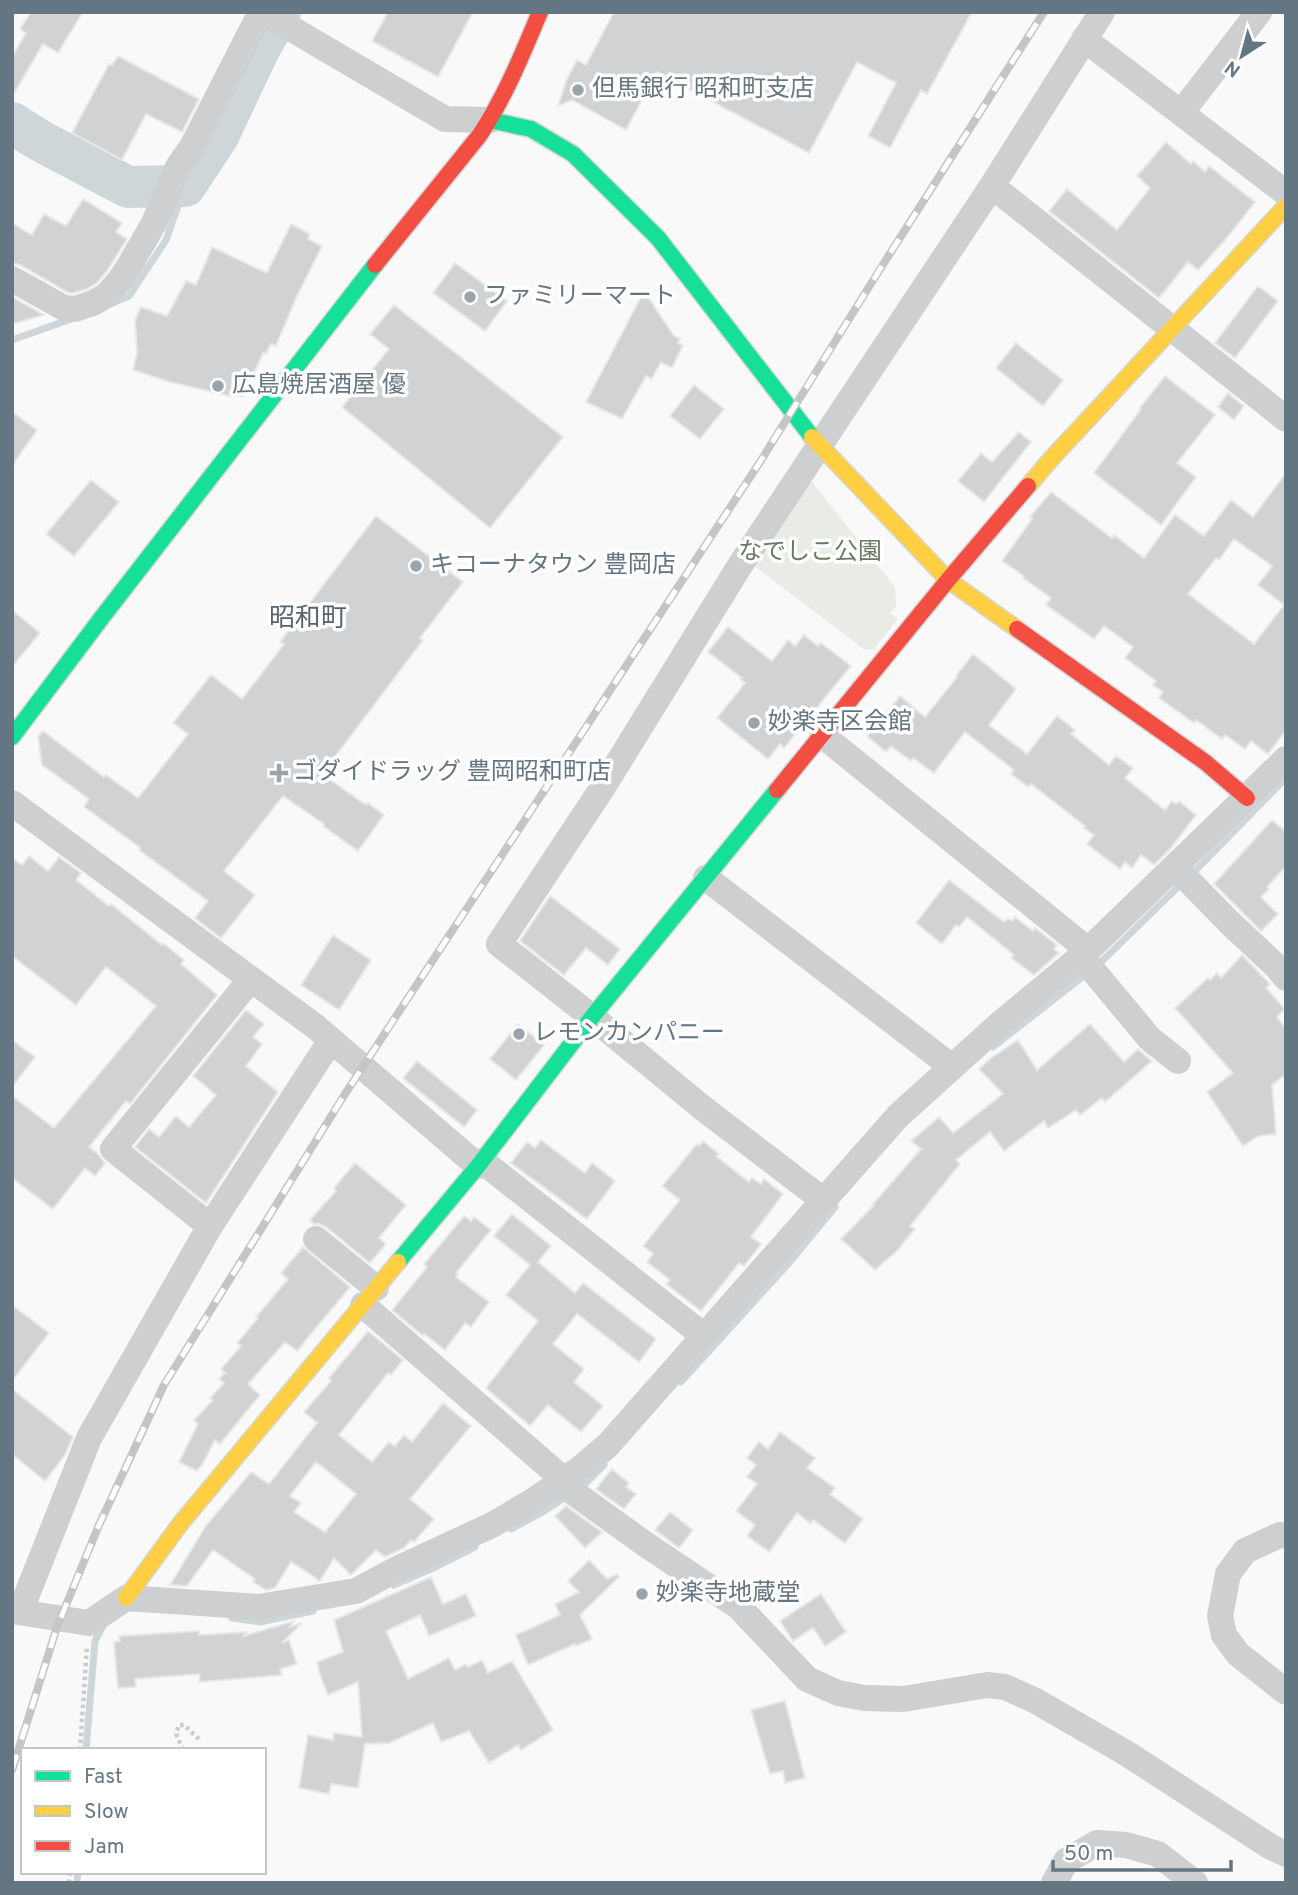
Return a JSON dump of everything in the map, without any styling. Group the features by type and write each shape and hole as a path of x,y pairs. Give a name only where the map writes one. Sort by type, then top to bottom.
{"street":[{"path":"12,737 407,223 479,136 511,80 540,12"},
{"path":"823,1200 704,1110 499,944 603,787 739,568 992,186 1101,12"},
{"path":"1181,113 1259,12"},
{"path":"12,279 64,308 75,309 107,295 120,281 154,223 179,165 192,148 264,13 445,119 490,120 531,129 573,154 658,238 819,446 948,580 1205,762 1247,798"},
{"path":"1084,39 1286,192"},
{"path":"992,186 1286,419"},
{"path":"331,1040 210,1226 89,1438 16,1611 89,1623 126,1598 181,1524 480,1164 592,1017 948,580 1052,458 1286,206"},
{"path":"822,735 1085,953 1150,1039 1178,1061"},
{"path":"126,1598 259,1607 356,1591 492,1525 582,1468 608,1445 898,1116 1002,1022 1085,953 1286,759"},
{"path":"12,803 331,1040 480,1164 704,1336"},
{"path":"1175,867 1286,978"},
{"path":"706,878 952,1067"},
{"path":"210,1226 113,1149 251,979"},
{"path":"316,1239 370,1296 561,1481 645,1544 739,1607 807,1679 838,1693 865,1698 903,1699 987,1685 1005,1687 1034,1700 1126,1753 1286,1854"},
{"path":"1286,1535 1280,1535 1245,1551 1228,1574 1220,1616 1224,1634 1238,1654 1286,1692"},
{"path":"1054,1883 1066,1861 1097,1843 1126,1845 1158,1854 1195,1883"}],"path":[{"path":"80,1748 89,1623"},
{"path":"182,1748 176,1734 179,1726 184,1725 199,1739"}],"green space":[{"name":"なでしこ公園","path":"813,483 895,587 896,606 890,613 898,619 874,649 865,650 748,561 800,484"}],"building":[{"path":"31,12 83,12 58,53 43,44 12,97 12,57 26,33 20,29"},
{"path":"388,12 473,12 438,77 372,41"},
{"path":"614,12 972,12 927,94 921,90 890,148 868,136 896,83 857,62 809,153 657,72 626,130 572,100 558,106 577,60 586,65"},
{"path":"118,56 199,99 182,132 146,114 122,160 72,133 109,64 112,65"},
{"path":"1166,142 1191,164 1193,161 1205,172 1209,166 1255,202 1198,270 1188,262 1159,298 1049,211 1067,189 1117,230 1150,188 1137,176"},
{"path":"83,199 122,223 116,232 127,239 97,283 87,289 69,293 12,263 12,223 32,235 44,214 66,226"},
{"path":"291,224 310,234 308,239 322,246 276,346 271,344 266,354 263,353 243,397 170,382 133,370 137,353 135,320 141,307 167,316 186,281 196,285 212,247 267,273"},
{"name":"ファミリーマート","path":"455,263 507,301 485,331 433,293"},
{"path":"1258,286 1278,301 1235,358 1215,343"},
{"path":"644,291 674,336 680,339 678,343 683,345 672,368 661,362 652,379 646,376 622,419 586,402"},
{"path":"12,297 44,315 12,324"},
{"path":"394,305 563,437 490,528 342,407 389,349 370,334"},
{"path":"1016,343 1063,380 1043,406 996,368"},
{"path":"1165,376 1215,415 1177,463 1196,477 1161,525 1094,473"},
{"path":"694,385 724,409 700,439 670,416"},
{"path":"1228,393 1244,406 1234,420 1218,407"},
{"path":"12,412 37,430 12,466"},
{"path":"1019,432 1031,442 984,502 958,481 981,453 992,462"},
{"path":"1286,473 1286,730 1268,754 1251,741 1245,749 1225,735 1222,739 1159,698 1163,692 1153,685 1156,681 1125,658 1133,647 1104,626 1094,639 1046,605 1051,598 1002,561 1032,519 1030,517 1051,492 1112,538 1114,535 1144,558 1175,515 1204,536 1231,500 1253,517","holes":["1234,539 1272,566 1258,585 1284,605 1254,644 1188,594"]},
{"path":"91,480 119,502 74,556 46,534"},
{"path":"376,516 463,582 322,774 384,815 358,851 283,796 224,871 255,895 221,938 195,918 208,901 84,807 89,799 42,765 38,737 43,731 104,777 106,775 138,798 188,734 173,723 211,675 242,699 284,644 280,642"},
{"path":"12,610 40,633 12,667"},
{"path":"728,627 772,661 788,640 795,646 804,635 818,646 821,643 851,666 784,748 780,744 768,759 717,718 745,683 708,652"},
{"path":"973,654 1016,689 989,725 1027,754 1057,716 1075,730 1071,734 1109,765 1116,756 1133,768 1125,778 1165,810 1172,801 1176,804 1179,801 1196,815 1154,865 1141,855 1132,868 1125,862 1120,869 1087,844 1094,835 1084,828 1085,826 1031,784 1028,787 1011,774 1014,770 965,732 934,773 891,746 886,752 867,736 900,696 925,717"},
{"path":"1272,820 1286,832 1286,866 1261,897 1278,914 1261,931 1214,884"},
{"path":"29,856 48,871 59,857 81,873 76,880 184,960 181,964 217,995 130,1104 126,1101 89,1147 105,1163 95,1176 85,1168 53,1209 12,1178 12,1096 54,1128 156,1006 106,967 76,1005 12,956 12,858 22,865"},
{"path":"949,880 1004,922 1008,918 1012,921 1015,917 1033,931 1035,928 1057,945 1054,949 1059,953 1034,975 1011,958 1014,955 967,917 959,927 956,925 942,944 916,923"},
{"path":"550,896 620,949 608,965 586,948 564,975 520,941"},
{"path":"333,935 371,960 339,1010 301,985"},
{"path":"1242,955 1270,984 1266,988 1285,1009 1277,1017 1286,1029 1286,1074 1272,1085 1276,1134 1259,1136 1243,1146 1207,1092 1233,1073 1175,1008 1208,978 1210,980 1217,973 1221,978"},
{"path":"246,1010 264,1024 253,1037 262,1044 246,1066 278,1092 206,1203 135,1147 149,1129 159,1137 176,1116 189,1127 216,1095 193,1076"},
{"path":"518,1024 544,1045 516,1080 490,1059"},
{"path":"1090,1024 1124,1062 1138,1049 1152,1061 1105,1102 1102,1098 1080,1115 1076,1110 1048,1128 1044,1121 1004,1151 990,1132 956,1160 960,1164 910,1226 915,1229 896,1252 875,1270 841,1239 921,1149 911,1141 939,1117 953,1133 1003,1094 979,1069 991,1058 1018,1040 1037,1070"},
{"path":"12,1040 35,1057 12,1087"},
{"path":"417,1061 477,1110 464,1127 403,1078"},
{"path":"541,1140 585,1173 592,1163 615,1181 587,1219 511,1163 527,1142 535,1148"},
{"path":"703,1141 719,1154 716,1156 749,1182 752,1178 761,1184 764,1179 783,1194 751,1237 761,1244 744,1266 739,1263 701,1311 666,1284 670,1280 647,1262 653,1254 643,1246 680,1200 662,1186 697,1144 699,1146"},
{"path":"355,1163 406,1205 379,1238 386,1244 370,1263 326,1227 310,1220 336,1191 334,1188"},
{"path":"512,1214 551,1246 538,1262 575,1293 583,1283 656,1339 639,1362 577,1314 553,1344 584,1369 574,1382 603,1406 581,1432 548,1405 530,1426 486,1388 538,1321 506,1295 530,1265 494,1236"},
{"path":"464,1216 471,1221 474,1217 491,1230 456,1273 456,1277 489,1302 471,1327 465,1323 445,1350 392,1310 427,1267 424,1264"},
{"path":"303,1247 350,1287 297,1351 285,1342 248,1384 260,1395 220,1444 215,1440 197,1471 179,1462 198,1424 194,1420 213,1400 210,1398 224,1383 219,1379 225,1373 221,1369 241,1346 237,1343 258,1318 256,1317 288,1279 281,1273"},
{"path":"12,1305 49,1333 12,1381"},
{"path":"368,1331 403,1360 391,1375 388,1373 339,1435 372,1462 389,1442 395,1446 404,1435 412,1442 443,1403 471,1426 410,1499 434,1519 414,1542 411,1540 404,1548 385,1557 376,1550 351,1575 334,1558 320,1581 291,1562 275,1588 266,1590 253,1582 255,1579 213,1550 187,1586 170,1585 205,1527 251,1472 269,1484 317,1423 304,1412 331,1381 329,1378","holes":["316,1462 356,1494 325,1532 294,1512 301,1503 290,1496"]},
{"path":"12,1389 73,1437 65,1455 45,1481 12,1454"},
{"path":"780,1432 815,1458 807,1468 835,1488 830,1494 863,1519 845,1543 813,1520 811,1524 797,1513 769,1552 747,1536 755,1525 736,1511 757,1484 747,1477 756,1465 747,1458 759,1442 768,1449"},
{"path":"612,1469 629,1483 626,1487 636,1494 624,1509 596,1489"},
{"path":"566,1506 602,1532 585,1548 555,1516"},
{"path":"670,1512 693,1530 679,1548 655,1530"},
{"path":"589,1560 607,1579 617,1574 619,1577 580,1615 592,1639 528,1665 516,1635 560,1615 555,1604 579,1592 568,1581"},
{"path":"431,1577 443,1604 466,1594 476,1616 429,1636 420,1615 386,1631 408,1679 449,1658 455,1670 482,1660 488,1673 512,1661 553,1730 521,1750 518,1745 489,1763 469,1731 441,1742 433,1723 389,1743 365,1744 358,1788 331,1784 329,1794 299,1788 308,1735 333,1740 334,1733 362,1737 358,1682 328,1695 320,1675 317,1662 343,1652 334,1620"},
{"path":"821,1594 846,1632 825,1646 813,1628 793,1641 780,1621"},
{"path":"294,1621 290,1627 302,1623 282,1643 289,1640 297,1664 280,1669 282,1675 200,1682 199,1674 135,1679 136,1687 118,1688 114,1642 120,1641 119,1636 199,1631 199,1635 247,1632 244,1636"},
{"path":"785,1701 805,1778 785,1783 783,1771 770,1774 751,1710"}],"waterway":[{"path":"12,123 128,187 185,186 218,136 258,51 280,12"},
{"path":"115,302 129,296 166,240 185,186"},
{"path":"12,340 74,318"},
{"path":"1191,875 1286,778"},
{"path":"993,1047 1099,964 1182,883"},
{"path":"681,1382 789,1263 835,1207"},
{"path":"577,1489 604,1465"},
{"path":"511,1529 567,1496"},
{"path":"394,1585 475,1547"},
{"path":"232,1618 260,1622 313,1611"},
{"path":"86,1748 95,1641 104,1624"},
{"path":"77,1883 78,1874"}],"railway":[{"path":"12,1770 57,1627 99,1525 164,1385 345,1094 760,462 1044,12"}],"traffic: fast":[{"path":"490,120 531,129 573,154 658,238 812,437"},
{"path":"12,737 375,265"},
{"path":"398,1262 478,1166 592,1017 777,790"}],"traffic: slow":[{"path":"1028,486 1286,206"},
{"path":"812,437 948,580 1017,629"},
{"path":"126,1598 181,1523 398,1262"}],"traffic: jam":[{"path":"375,265 479,136 505,91 540,12"},
{"path":"777,790 1028,486"},
{"path":"1017,629 1205,762 1247,798"}],"place":[{"name":"但馬銀行 昭和町支店","path":"578,90"},
{"name":"ファミリーマート","path":"470,297"},
{"name":"広島焼居酒屋 優","path":"218,386"},
{"name":"キコーナタウン 豊岡店","path":"416,566"},
{"name":"妙楽寺区会館","path":"754,723"},
{"name":"ゴダイドラッグ 豊岡昭和町店","path":"279,773"},
{"name":"レモンカンパニー","path":"519,1034"},
{"name":"妙楽寺地蔵堂","path":"642,1594"}],"district":[{"name":"昭和町","path":"308,619"}]}
